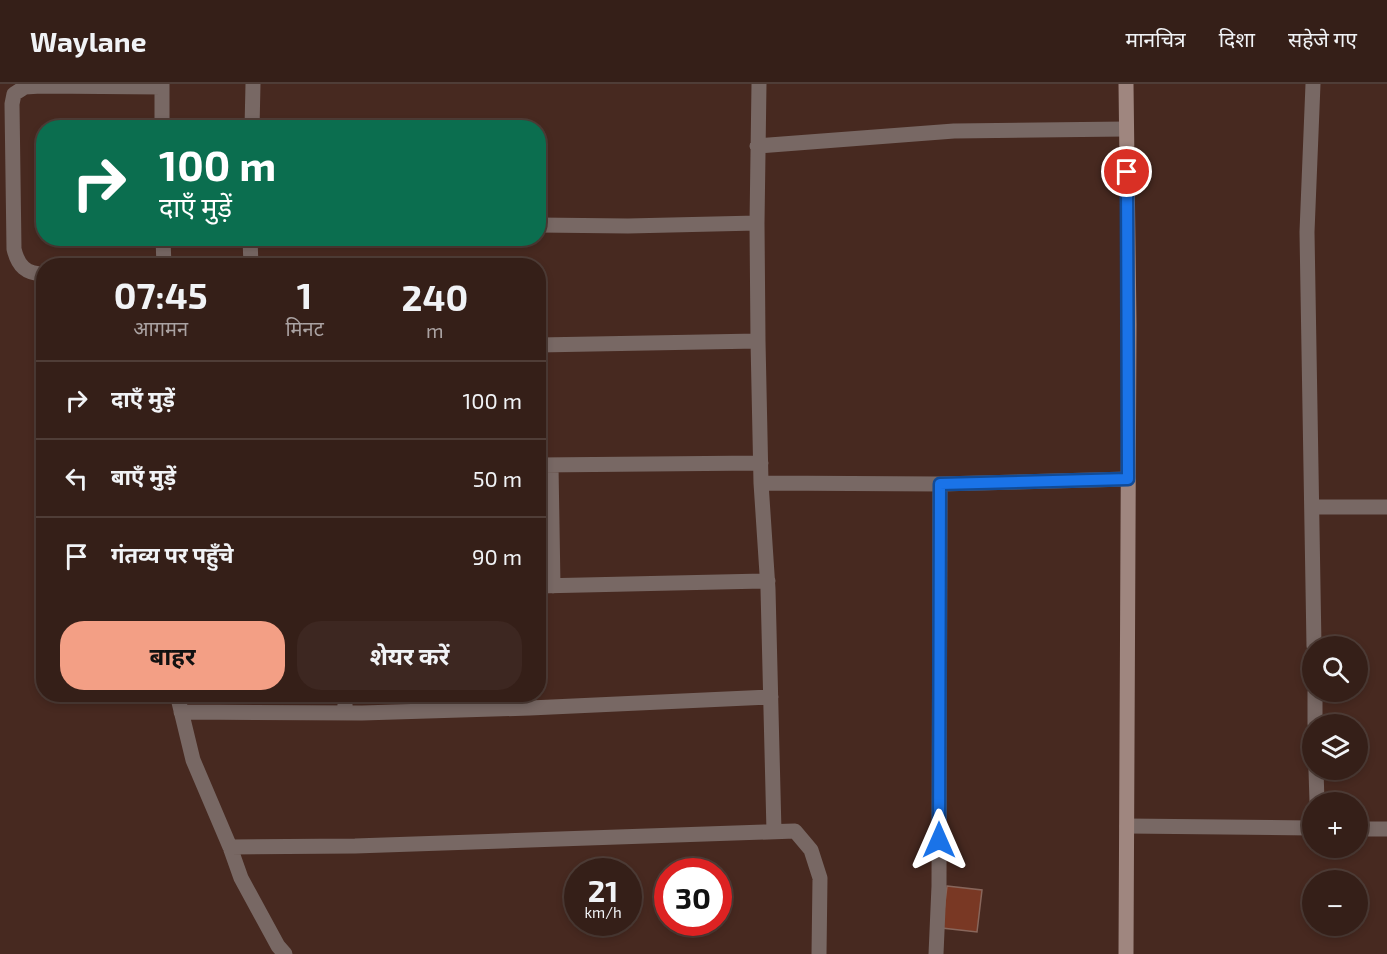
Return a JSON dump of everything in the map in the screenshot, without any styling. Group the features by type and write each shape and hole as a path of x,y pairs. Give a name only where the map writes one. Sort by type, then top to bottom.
{"street":[{"path":"252,120 253,84"},
{"path":"759,84 757,223 761,463 768,581 774,832"},
{"path":"1126,84 1129,324 1126,954"},
{"path":"1313,84 1307,232 1314,636"},
{"path":"36,274 21,268 14,249 12,104 14,94 25,87 40,86 162,85 162,120"},
{"path":"757,146 954,131 1126,129"},
{"path":"546,225 757,223"},
{"path":"546,345 759,341"},
{"path":"546,465 761,463"},
{"path":"762,483 940,484 1128,479"},
{"path":"936,954 939,886 940,484"},
{"path":"1312,507 1387,507"},
{"path":"546,586 768,581"},
{"path":"181,712 345,712 530,708 771,697"},
{"path":"179,702 193,760 241,878 278,946 285,954"},
{"path":"345,702 345,712"},
{"path":"1127,826 1302,828"},
{"path":"1368,829 1387,829"},
{"path":"230,847 355,846 795,831 811,850 820,878 819,954"}],"building":[{"path":"947,886 982,890 977,932 942,928"}],"route":[{"path":"939,840 940,484 1128,479 1127,172"}]}
